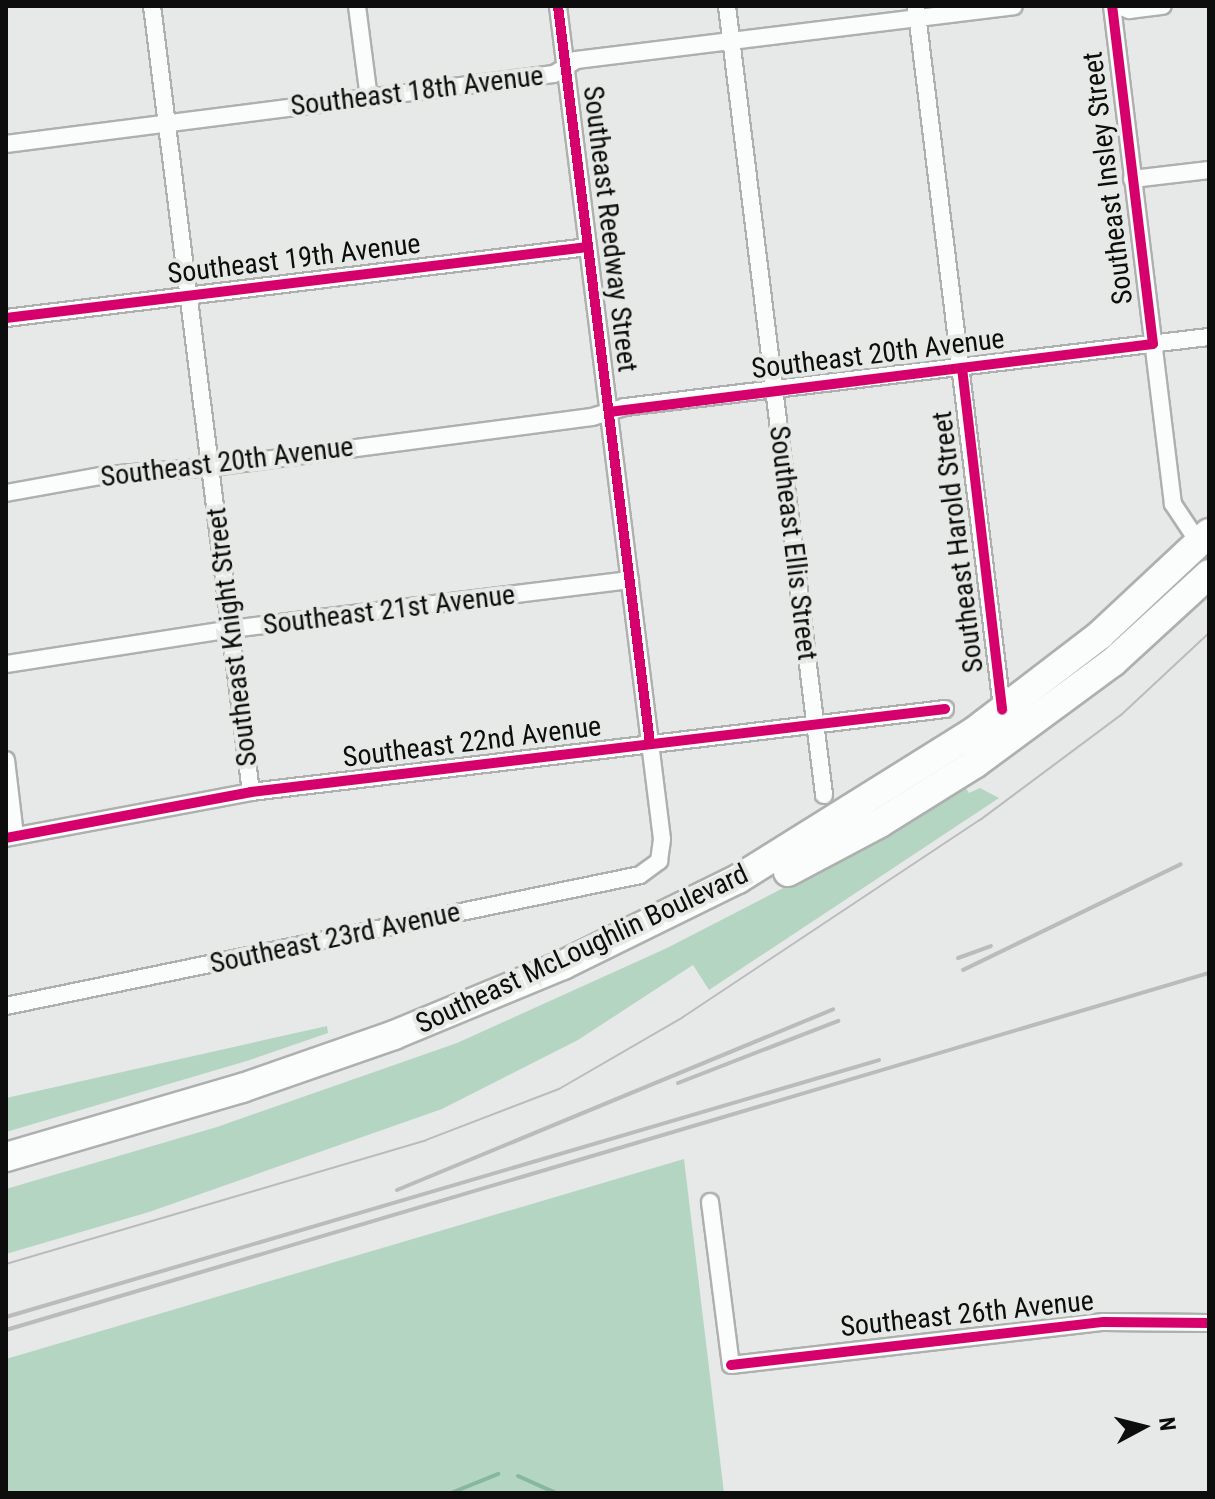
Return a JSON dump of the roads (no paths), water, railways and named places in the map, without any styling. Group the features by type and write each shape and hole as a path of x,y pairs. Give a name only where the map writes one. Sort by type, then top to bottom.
{"highway":[{"name":"Southeast McLoughlin Boulevard","path":"6,1157 347,1053 549,971 793,848 1002,710 1100,635 1204,538"},
{"name":"Southeast McLoughlin Boulevard","path":"6,1176 284,1092 504,1009 676,930 880,823 1006,741 1113,662 1209,574"}],"street":[{"name":"Southeast Knight Street","path":"152,6 251,792"},
{"path":"357,6 369,98"},
{"name":"Southeast Reedway Street","path":"558,6 662,839 659,861"},
{"name":"Southeast Ellis Street","path":"727,6 824,795"},
{"name":"Southeast 18th Avenue","path":"6,144 554,74 576,60 732,43 917,13 1014,6"},
{"name":"Southeast Insley Street","path":"1112,6 1173,504 1204,538"},
{"path":"1119,6 1129,10 1163,6"},
{"name":"Southeast Harold Street","path":"917,13 1006,741"},
{"path":"1132,179 1209,170"},
{"name":"Southeast 19th Avenue","path":"6,318 588,247"},
{"name":"Southeast 20th Avenue","path":"6,493 106,475 212,467 609,412 1209,337"},
{"name":"Southeast 21st Avenue","path":"6,664 231,629 630,580"},
{"name":"Southeast 22nd Avenue","path":"10,836 251,792 945,709"},
{"path":"6,760 10,836"},
{"name":"Southeast 23rd Avenue","path":"6,1006 640,875 659,861"},
{"name":"Southeast 26th Avenue","path":"710,1202 731,1365 1104,1322 1209,1323"}],"waterway":[{"path":"451,1493 498,1474"},
{"path":"518,1476 556,1493"}],"tram line":[{"path":"6,1264 426,1140 559,1089 683,1017 980,820 1122,714 1209,633"}],"railway":[{"path":"963,970 1181,864"},
{"path":"958,958 991,946"},
{"path":"6,1330 1209,973"},
{"path":"397,1190 833,1009"},
{"path":"678,1083 838,1021"},
{"path":"6,1317 879,1060"}]}
